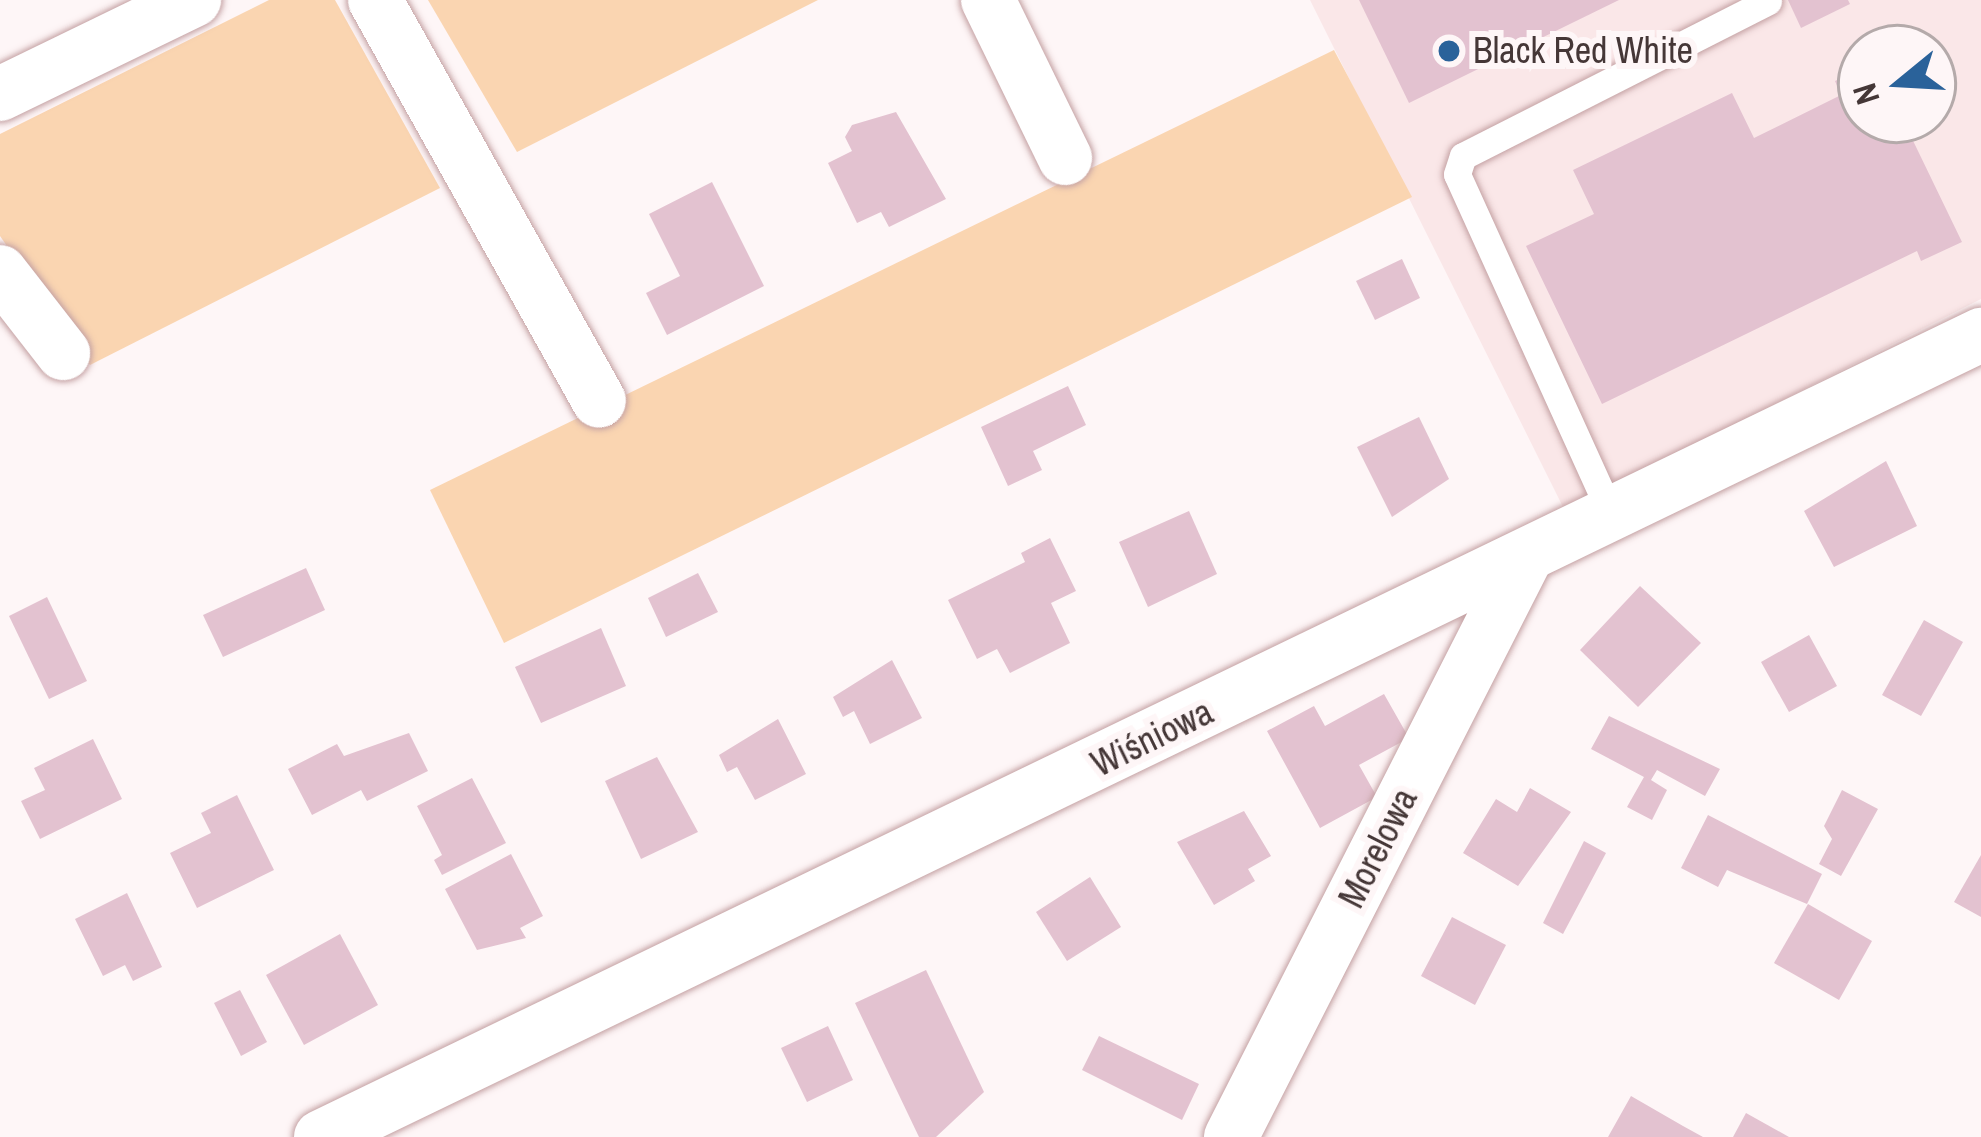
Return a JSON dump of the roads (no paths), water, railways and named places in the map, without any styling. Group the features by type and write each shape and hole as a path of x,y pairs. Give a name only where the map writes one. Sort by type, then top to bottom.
{"street":[{"path":"0,94 194,0"},
{"path":"375,0 599,401"},
{"path":"988,0 1064,158"},
{"path":"0,272 63,353"},
{"name":"Wiśniowa","path":"321,1137 1981,335"},
{"name":"Morelowa","path":"1231,1137 1525,559"}],"lane":[{"path":"1612,516 1457,174 1463,156 1768,2"}],"place":[{"name":"Black Red White","path":"1449,51"}]}
